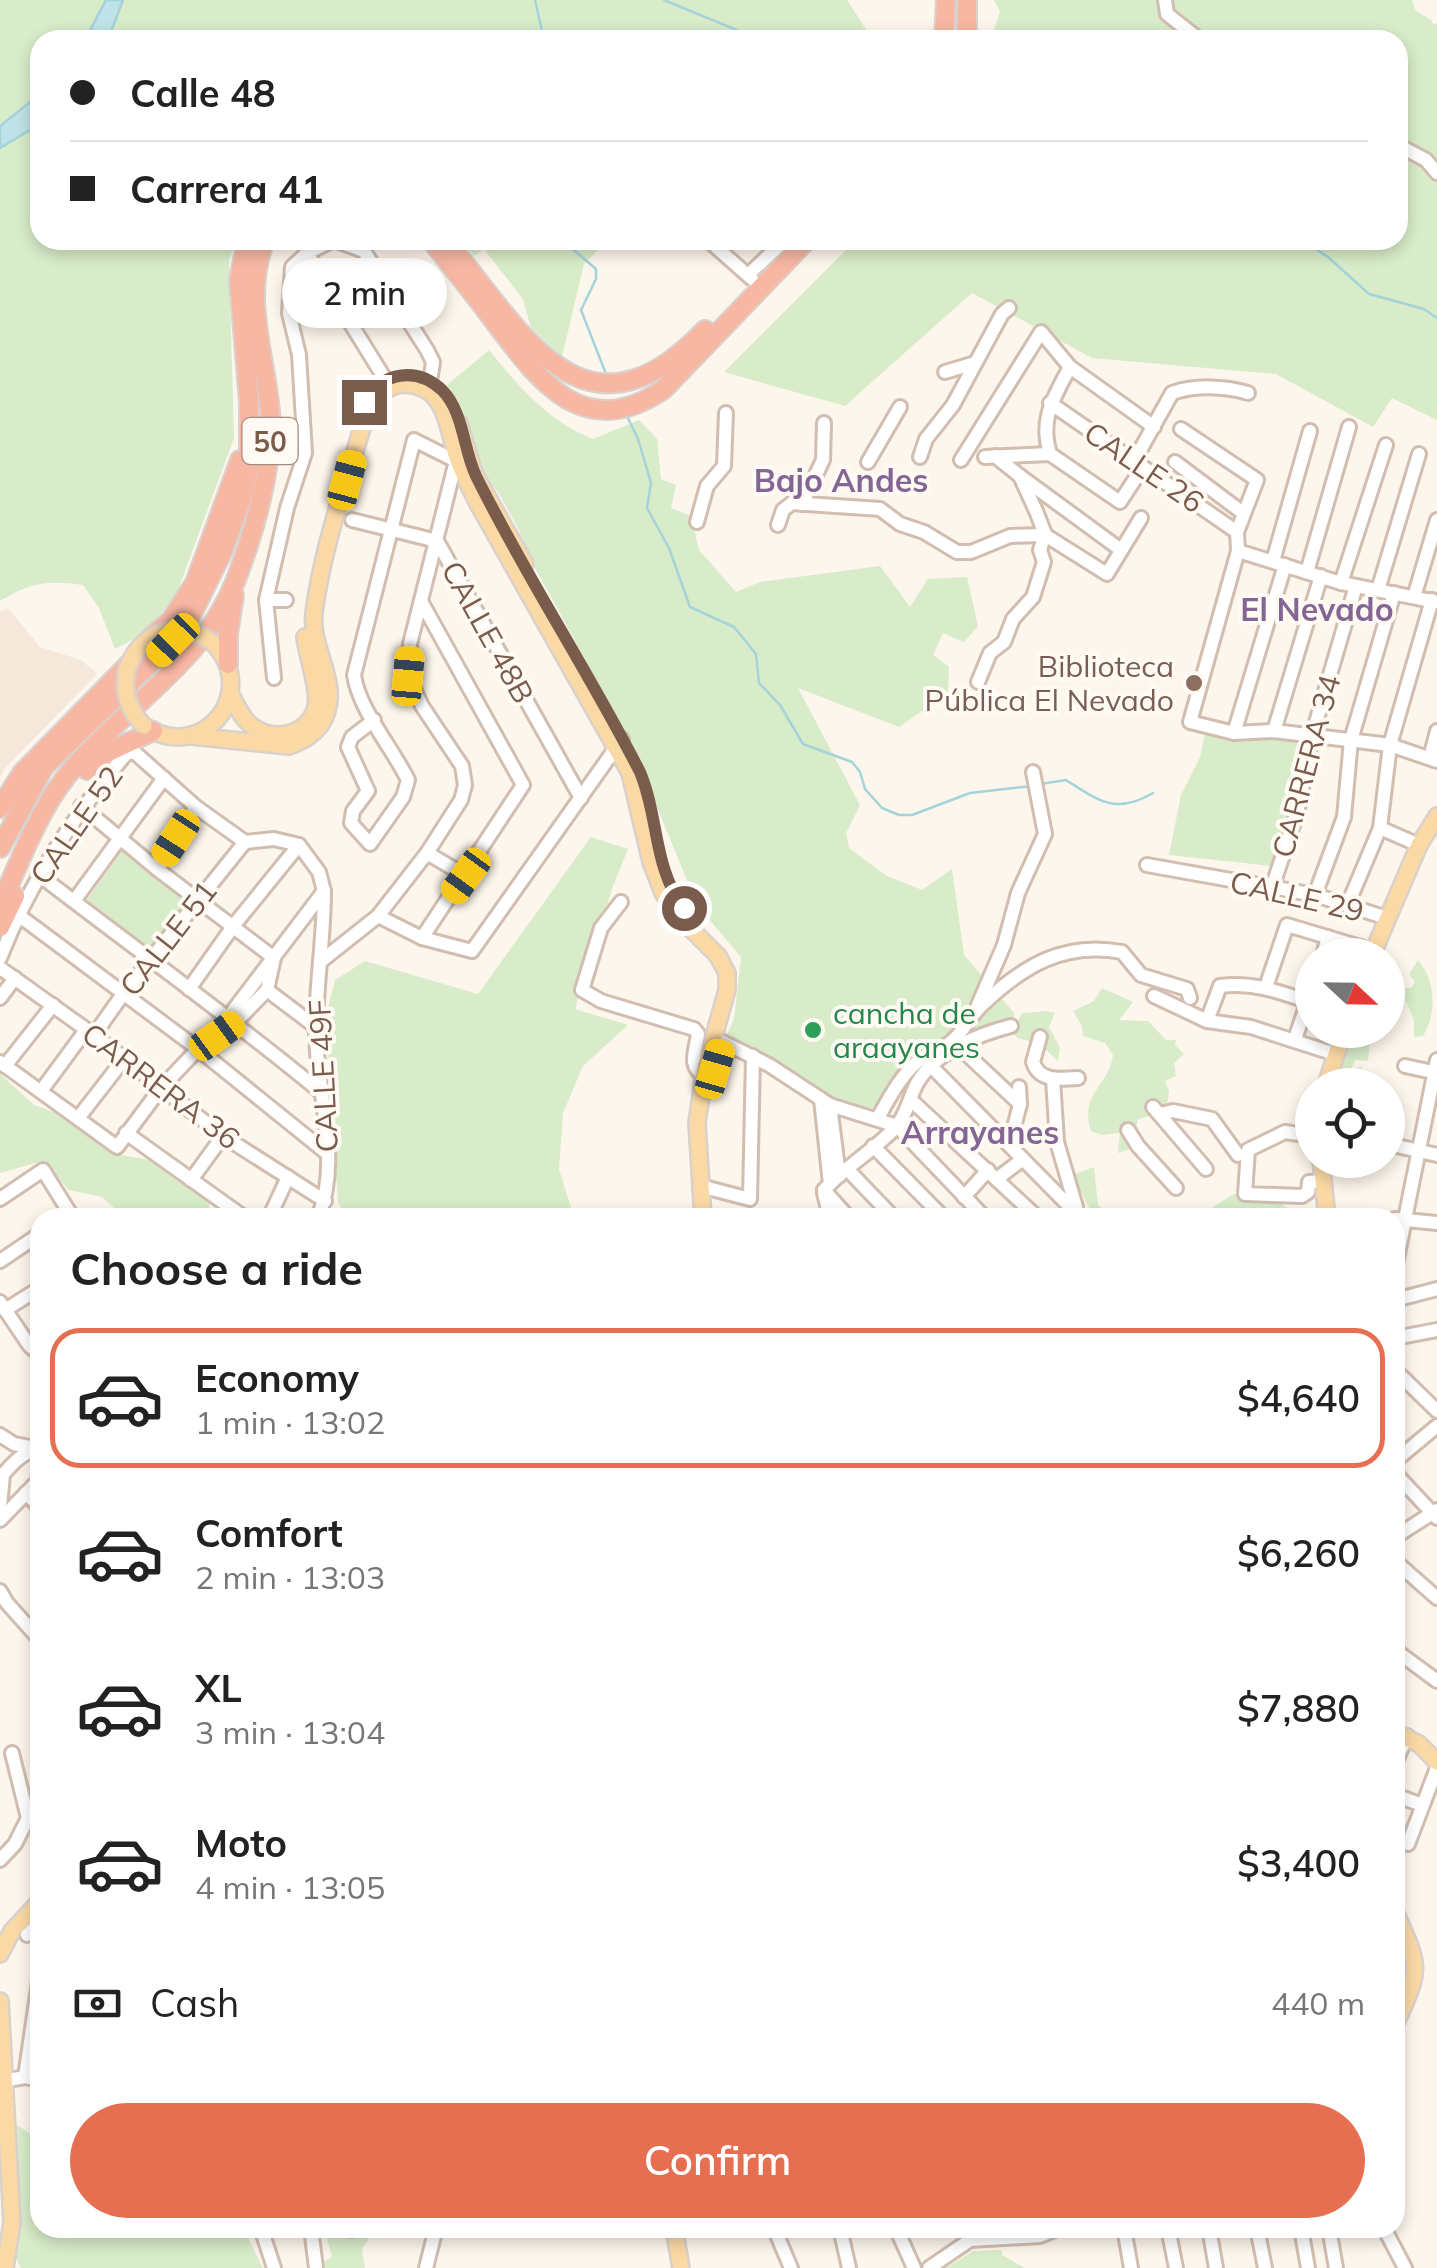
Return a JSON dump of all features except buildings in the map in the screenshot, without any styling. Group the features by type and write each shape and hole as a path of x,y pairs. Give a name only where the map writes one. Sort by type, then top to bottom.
{"highway":[{"path":"944,30 946,0"},
{"path":"967,0 967,30"},
{"name":"50","path":"0,848 28,790 44,767 97,714 135,668 188,622 216,566 244,492 250,464 239,280 246,250"},
{"name":"50","path":"8,910 44,811 60,786 86,754 126,719 188,654 221,609 242,561 269,452 270,415 253,281 262,250"},
{"path":"439,250 513,348 549,386 587,408 613,411 636,404 682,373 798,250"},
{"path":"454,250 546,360 578,378 616,383 665,364 692,343 774,250"},
{"path":"148,639 170,620 195,583 230,494 250,422"},
{"path":"228,664 228,634 242,561"},
{"path":"0,808 22,773 58,734 135,668"},
{"path":"0,928 45,832 75,782 106,753 148,728"}],"main road":[{"path":"384,385 362,429 314,611 316,647 330,698 327,714 312,734 289,746 171,737 148,728 132,711 126,693 148,639 166,632 185,630 211,642 228,664 230,693 244,718 265,733 280,735 301,729 315,710 318,695 305,636 307,605 352,432 368,395 384,385 407,374 430,382 452,404 461,459"},
{"path":"384,385 409,384 436,397 447,416 461,459 486,496 647,791 666,876 680,902 726,950 736,969 736,993 697,1123 702,1208"},
{"path":"190,736 217,720 230,693"},
{"path":"619,744 633,782 650,862 663,893 718,956 727,973 727,990 704,1076 703,1097"},
{"path":"1379,938 1419,845 1437,816"},
{"path":"1331,1068 1337,1048"},
{"path":"1323,1178 1326,1208"},
{"path":"1405,1737 1437,1765"},
{"path":"0,1951 12,1930 30,1911"},
{"path":"1405,1934 1416,1959 1405,2001"},
{"path":"0,2001 4,2268"},
{"path":"676,2238 680,2268"}],"street":[{"path":"1165,0 1167,14 1187,30"},
{"path":"1408,150 1426,160 1437,172"},
{"path":"274,678 266,600 305,452 299,356 289,313 292,267 314,250"},
{"path":"364,250 427,350 433,362 430,382"},
{"path":"718,250 750,277"},
{"path":"722,254 725,250"},
{"path":"308,253 384,385"},
{"path":"920,457 926,440 953,405 1008,308"},
{"path":"961,460 1041,332 1070,367 1154,427"},
{"path":"945,372 976,363"},
{"path":"1050,454 1044,424 1050,403 1070,367"},
{"path":"1120,550 990,457 1050,454 1120,502 1172,393 1183,389 1230,388 1248,394"},
{"name":"CALLE 26","path":"1050,403 1237,532"},
{"path":"868,462 900,407"},
{"path":"696,522 707,486 724,466 726,413"},
{"path":"802,504 823,460 824,422"},
{"path":"1274,732 1348,426"},
{"path":"1181,429 1257,480 1237,532 1238,551 1190,722 1234,733 1274,732 1390,745 1433,759 1437,731"},
{"path":"1234,733 1310,431"},
{"path":"320,962 378,916 427,853 461,800 464,785 462,766 422,706 408,676 410,644 461,459 414,440 354,675 356,690 374,720 408,780 403,797 366,840 351,823 353,811 368,791 348,747 374,720"},
{"path":"1341,583 1386,444"},
{"path":"1378,590 1419,454"},
{"path":"1175,462 1243,513"},
{"path":"978,682 990,653 1004,642 1014,619 1034,597 1044,562 1040,550 1045,536 1020,476"},
{"path":"778,525 787,505 880,509 900,524 924,532 957,552 971,552 1010,536 1045,536 1108,574 1141,518"},
{"name":"CALLE 48B","path":"352,520 437,541 581,798"},
{"path":"1414,597 1437,520"},
{"path":"1238,551 1341,583 1434,601 1390,745 1380,828 1348,904"},
{"name":"CARRERA 34","path":"1272,888 1297,813 1312,736 1356,586"},
{"path":"1314,895 1344,817 1351,740 1394,593"},
{"path":"266,600 286,600"},
{"path":"422,604 523,785 422,938"},
{"path":"378,916 422,938 472,951 619,744"},
{"name":"CALLE 52","path":"0,958 8,910 38,874 81,806 126,754 133,751 164,778"},
{"path":"950,1047 975,1012 1004,945 1018,893 1045,834 1033,772"},
{"path":"74,902 164,778 245,842 274,839 299,845 319,872 324,890 233,1019"},
{"path":"81,806 274,958"},
{"path":"156,868 196,807"},
{"path":"1380,828 1419,845"},
{"name":"CALLE 51","path":"41,1092 245,842"},
{"path":"188,989 299,845"},
{"path":"427,853 466,876"},
{"name":"CALLE 29","path":"1147,864 1314,895 1387,918"},
{"path":"38,874 233,1019 322,1092"},
{"name":"CALLE 49F","path":"324,890 316,1027 328,1154 325,1201"},
{"path":"622,902 601,928 582,990 600,1001 694,1029 698,1038 693,1065 704,1076"},
{"path":"8,910 198,1050 328,1154"},
{"path":"1266,986 1287,925 1328,937"},
{"path":"975,1012 1007,984 1062,951 1078,948 1122,952 1141,975 1186,989 1187,1004"},
{"path":"54,1005 3,1064 117,1147 160,1088 268,990 274,958"},
{"name":"CARRERA 36","path":"0,968 90,1032 223,1136 325,1201"},
{"path":"0,998 14,978"},
{"path":"1187,1004 1216,988 1240,983 1295,992"},
{"path":"1207,1020 1216,988"},
{"path":"268,990 316,1027"},
{"path":"1154,996 1187,1004 1207,1020 1295,1039"},
{"path":"878,1118 899,1084 926,1062 950,1047 1011,1026"},
{"path":"1040,1037 1034,1068 1053,1079 1078,1078"},
{"path":"723,1042 753,1056 826,1102 897,1126 975,1208"},
{"path":"950,1047 1020,1104"},
{"path":"1319,1048 1335,1054"},
{"path":"700,1186 750,1200 753,1056"},
{"path":"79,1118 124,1059"},
{"path":"831,1208 835,1180 897,1126 912,1102 926,1062"},
{"path":"926,1062 1073,1208"},
{"path":"1403,1208 1436,1068 1405,1066"},
{"path":"1053,1079 1057,1142 1077,1208"},
{"path":"1010,1143 1020,1087"},
{"path":"826,1102 835,1180 845,1208"},
{"path":"912,1102 1028,1208"},
{"path":"1206,1169 1156,1110 1212,1120 1238,1155"},
{"path":"1128,1130 1176,1188"},
{"path":"126,1132 231,1208"},
{"path":"1295,1133 1285,1132 1248,1150 1245,1194 1302,1196 1308,1192 1309,1182 1323,1181"},
{"path":"191,1180 223,1136"},
{"path":"873,1146 934,1208"},
{"path":"1405,1147 1437,1155"},
{"path":"964,1197 993,1174 1023,1159"},
{"path":"0,1198 43,1170 64,1208"},
{"path":"274,1208 288,1177"},
{"path":"835,1180 878,1208"},
{"path":"322,1208 325,1201"},
{"path":"325,1201 328,1208"},
{"path":"1405,1220 1437,1224"},
{"path":"0,1262 30,1241"},
{"path":"1405,1297 1437,1289"},
{"path":"30,1293 2,1306 30,1337"},
{"path":"1405,1336 1437,1330"},
{"path":"1405,1380 1437,1412"},
{"path":"1405,1453 1437,1426"},
{"path":"0,1435 14,1444 30,1447"},
{"path":"0,1506 2,1476 11,1464 30,1452"},
{"path":"1405,1483 1436,1514 1405,1532"},
{"path":"0,1520 30,1489"},
{"path":"26,1493 30,1497"},
{"path":"1405,1570 1437,1598"},
{"path":"0,1591 30,1629"},
{"path":"1405,1657 1437,1681"},
{"path":"0,1860 15,1844 28,1818 12,1753"},
{"path":"1408,1844 1437,1765"},
{"path":"1405,1799 1422,1805"},
{"path":"25,2077 30,2043"},
{"path":"3,2080 30,2078"},
{"path":"264,2238 274,2268"},
{"path":"267,2247 269,2238"},
{"path":"312,2238 316,2268"},
{"path":"426,2268 434,2238"},
{"path":"778,2238 791,2268"},
{"path":"842,2238 849,2268"},
{"path":"900,2238 914,2268"},
{"path":"929,2268 966,2238"},
{"path":"1126,2238 1131,2268"},
{"path":"1170,2238 1176,2268"},
{"path":"1211,2238 1216,2268"},
{"path":"1259,2238 1265,2268"},
{"path":"1303,2238 1308,2268"},
{"path":"1318,2268 1336,2266 1331,2238"},
{"path":"1389,2238 1404,2268"}],"shaded area":[{"path":"8,608 40,647 81,660 97,674 5,768 0,778 0,612"}],"green space":[{"path":"0,0 106,0 90,30 30,30 30,102 0,126"},
{"path":"123,0 847,0 866,30 112,30"},
{"path":"994,0 1412,0 1415,10 1434,25 1437,23 1437,420 1392,398 1373,427 1276,374 1092,358 972,293 845,406 724,372 846,250 1408,250 1408,30 994,30 1000,12"},
{"path":"30,130 30,250 233,250 229,260 234,438 178,590 138,637 115,649 99,608 83,585 39,584 0,601 0,148"},
{"path":"485,250 598,250 584,264 562,357 531,328 523,299"},
{"path":"489,350 535,401 562,423 593,439 639,420 657,439 661,479 676,485 671,508 691,516 699,550 736,592 760,582 880,566 910,607 928,579 967,577 978,626 964,642 943,633 933,655 949,667 948,693 899,727 798,688 860,805 846,833 849,848 887,876 922,890 952,869 964,955 1015,1014 1011,1022 911,1059 878,1109 829,1102 731,1042 732,1036 727,1034 734,1019 741,957 697,905 644,766 525,550 519,530 498,492 483,475 463,410 447,385"},
{"path":"1206,729 1298,736 1293,793 1296,816 1273,866 1169,855 1181,795 1200,757"},
{"path":"591,837 628,849 575,1009 628,1025 583,1066 563,1113 559,1169 571,1208 341,1208 325,1020 335,980 365,961 478,994"},
{"path":"122,851 190,901 154,952 85,902"},
{"path":"1418,960 1431,987 1431,1018 1423,1036 1414,1037 1414,1020 1405,1001 1405,988 1411,988 1415,982 1409,974"},
{"path":"1102,988 1133,1002 1119,1020 1148,1021 1166,1040 1176,1040 1175,1045 1184,1054 1174,1063 1176,1076 1165,1081 1168,1101 1150,1116 1138,1119 1134,1136 1137,1147 1118,1153 1120,1133 1102,1135 1091,1131 1088,1118 1092,1098 1113,1055 1105,1043 1083,1036 1073,1011 1094,1001"},
{"path":"1022,1013 1055,1013 1049,1027 1060,1048 1058,1061 1040,1044 1017,1038 1013,1032"},
{"path":"1348,1048 1369,1048 1368,1061 1355,1060 1352,1068 1342,1068"},
{"path":"0,1074 34,1105 59,1114 115,1154 156,1161 209,1203 209,1208 114,1208 102,1197 69,1190 42,1161 0,1173"},
{"path":"1094,1167 1101,1208 1089,1208 1072,1175"},
{"path":"1234,1194 1288,1208 1211,1208"},
{"path":"17,2125 30,2133 30,2238 248,2238 263,2268 21,2268 13,2253 20,2227"},
{"path":"369,2238 362,2249 365,2268 322,2268 322,2262 332,2257 327,2239"},
{"path":"1002,2250 1002,2255 1025,2268 946,2268 973,2251"}],"water":[{"path":"106,0 123,0 112,30 90,30"},
{"path":"30,102 30,130 0,148 0,126"}],"waterway":[{"path":"535,0 542,30"},
{"path":"664,0 737,30"},
{"path":"574,250 596,269 596,279 581,310 606,374"},
{"path":"1317,250 1369,294 1424,309 1437,318"},
{"path":"625,412 651,483 647,508 669,548 690,607 734,627 756,654 759,683 780,705 803,744 852,762 865,789 882,808 899,815 912,815 970,793 1032,786"},
{"path":"1040,784 1066,780 1098,799 1118,804 1153,793"}],"place":[{"name":"Biblioteca Pública El Nevado","path":"1194,683"},
{"name":"cancha de araayanes","path":"813,1030"}],"district":[{"name":"Bajo Andes","path":"841,480"},
{"name":"El Nevado","path":"1317,609"},
{"name":"Arrayanes","path":"980,1132"}],"route":[{"path":"364,402 385,379 407,374 438,387 452,404 468,456 486,496 640,772 663,869 684,908"}]}
